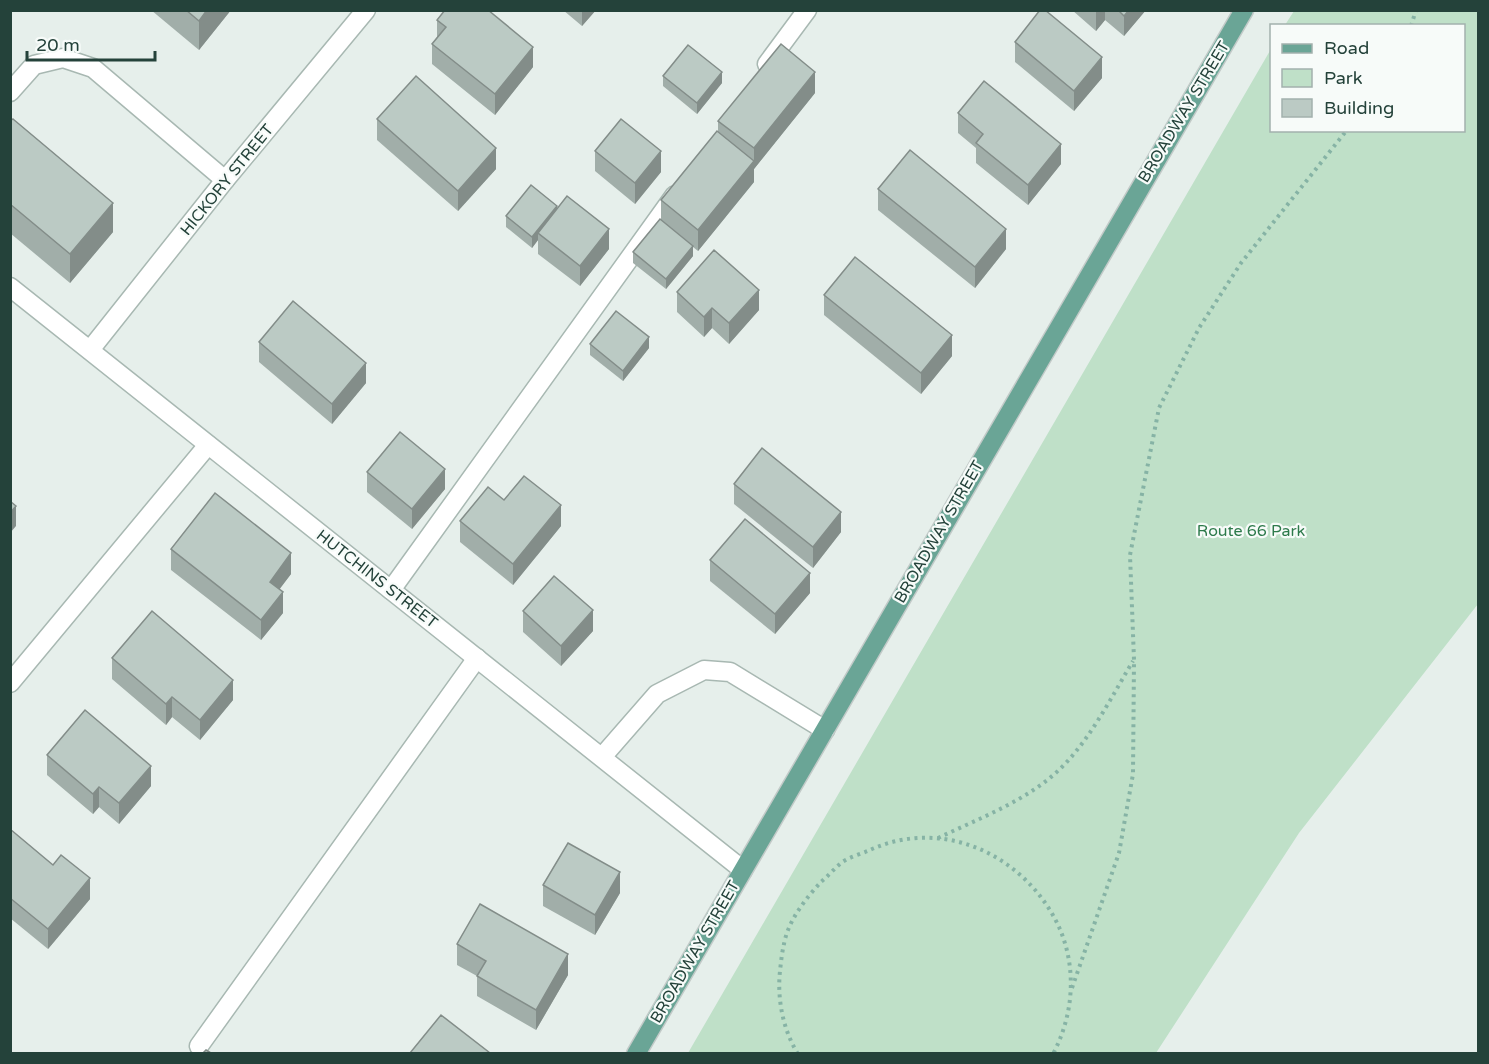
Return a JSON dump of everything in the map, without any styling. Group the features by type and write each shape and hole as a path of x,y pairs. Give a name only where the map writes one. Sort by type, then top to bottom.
{"main road":[{"name":"BROADWAY STREET","path":"636,1053 1244,10"}],"street":[{"name":"HICKORY STREET","path":"90,351 225,180 366,10"},
{"path":"754,82 807,10"},
{"path":"10,92 34,65 63,58 93,68 225,180"},
{"path":"391,590 686,180"},
{"name":"HUTCHINS STREET","path":"10,287 743,870"},
{"path":"10,683 208,445"},
{"path":"199,1046 477,658"},
{"path":"602,757 657,694 704,670 730,672 825,729"}],"path":[{"path":"1053,1053 1064,1034 1072,987 1119,853 1133,774 1134,660 1130,555 1159,408 1199,328 1241,262 1345,132"},
{"path":"939,838 1023,797 1062,767 1095,722 1134,660"},
{"path":"798,1053 789,1041 778,992 784,942 806,897 842,862 888,842 939,838 981,848 1019,871 1048,904 1066,944 1072,987"}],"green space":[{"name":"Route 66 Park","path":"1294,11 1478,11 1478,604 1299,833 1156,1053 688,1053 1270,51 1270,132 1465,132 1465,24 1286,24"}],"building":[{"path":"186,10 207,10 199,21"},
{"path":"445,10 488,10 533,47 495,94 432,44 446,27 437,20"},
{"path":"1040,10 1045,10 1102,57 1074,91 1015,42"},
{"path":"1118,10 1129,10 1124,16"},
{"path":"781,44 815,72 754,148 718,121"},
{"path":"688,45 722,72 697,103 663,76"},
{"path":"416,76 496,148 458,191 377,119"},
{"path":"984,81 1061,144 1028,185 976,143 983,134 958,113"},
{"path":"13,119 113,203 70,254 10,204 10,121"},
{"path":"621,119 661,151 635,183 595,151"},
{"path":"717,131 754,161 698,230 661,200"},
{"path":"910,150 1006,229 975,267 878,189"},
{"path":"531,185 557,206 532,237 506,216"},
{"path":"567,196 609,229 580,266 538,233"},
{"path":"660,219 693,246 666,279 633,252"},
{"path":"714,250 759,290 729,323 712,308 704,317 677,292"},
{"path":"855,257 952,335 921,373 824,295"},
{"path":"293,301 366,363 332,404 259,342"},
{"path":"616,311 649,337 623,371 590,344"},
{"path":"400,432 445,469 412,509 367,472"},
{"path":"762,448 841,512 813,547 734,484"},
{"path":"524,476 561,505 513,564 460,521 488,487 504,500"},
{"path":"215,493 291,553 270,582 283,592 261,620 171,549"},
{"path":"10,501 16,506 10,513"},
{"path":"745,519 810,573 775,614 710,560"},
{"path":"554,576 593,610 561,646 523,611"},
{"path":"152,611 233,680 200,720 172,697 166,704 112,658"},
{"path":"85,710 151,766 119,803 99,787 93,794 47,755"},
{"path":"10,829 53,865 61,855 90,878 48,929 10,898"},
{"path":"568,843 620,872 595,915 543,885"},
{"path":"480,904 568,954 536,1010 477,976 486,961 457,944"},
{"path":"441,1015 490,1053 410,1053"}]}
